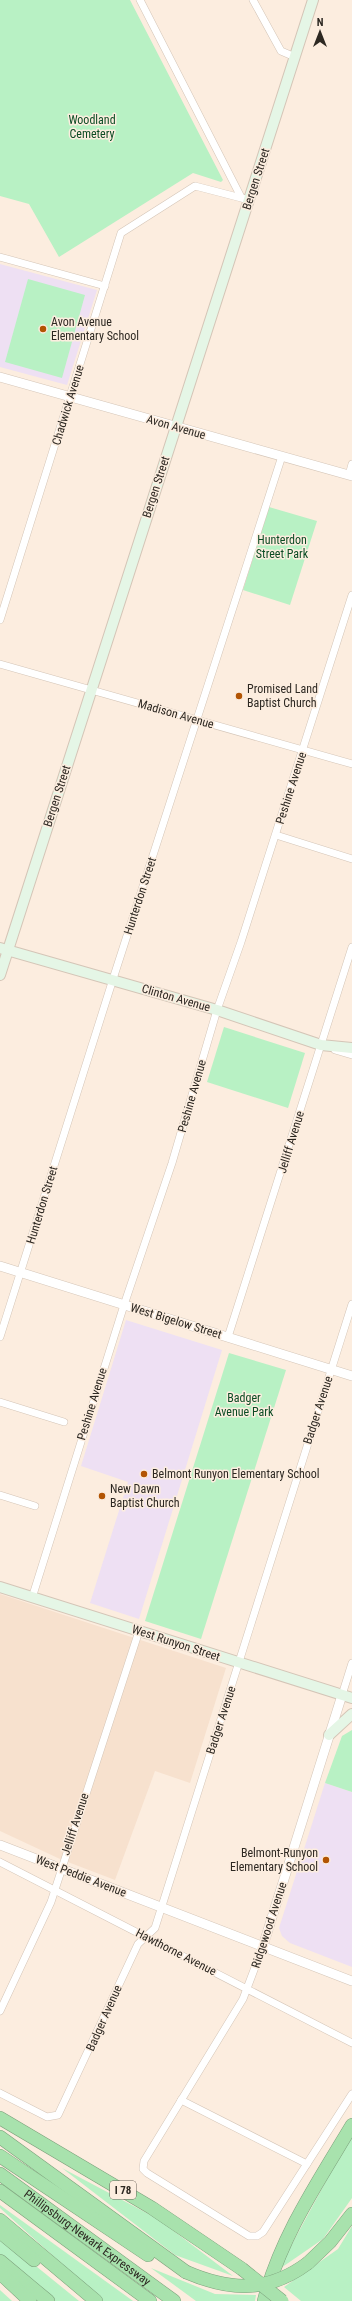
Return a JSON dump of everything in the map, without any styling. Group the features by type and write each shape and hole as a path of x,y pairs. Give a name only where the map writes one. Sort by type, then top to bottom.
{"highway":[{"name":"I 78","path":"0,2118 159,2212 242,2269 282,2301"},
{"path":"264,2301 275,2266 290,2230 352,2125"},
{"path":"0,2137 186,2272"},
{"path":"0,2156 133,2246 166,2266 214,2283 243,2287 267,2284 284,2278 308,2263 330,2242 352,2214"},
{"name":"Phillipsburg-Newark Expressway","path":"0,2174 174,2301"},
{"name":"Phillipsburg-Newark Expressway","path":"0,2191 150,2301"},
{"path":"0,2220 96,2301"},
{"path":"0,2232 86,2301"},
{"path":"0,2261 48,2301"},
{"path":"0,2273 30,2301"}],"main road":[{"name":"Bergen Street","path":"0,974 4,949 91,689 176,426 245,199 313,0"},
{"name":"Clinton Avenue","path":"4,949 217,1010 321,1045 352,1048"},
{"name":"West Runyon Street","path":"0,1588 352,1698"},
{"path":"329,1735 352,1714"}],"street":[{"path":"140,0 245,199"},
{"path":"253,0 281,51 295,56"},
{"name":"Chadwick Avenue","path":"0,620 121,233 195,186 245,199"},
{"path":"0,257 105,286"},
{"name":"Avon Avenue","path":"0,377 70,398 350,475"},
{"name":"Hunterdon Street","path":"0,1337 113,980 282,456"},
{"path":"350,475 352,464"},
{"name":"Peshine Avenue","path":"32,1598 124,1305 172,1163 217,1010 276,835 352,595"},
{"name":"Madison Avenue","path":"0,664 352,764"},
{"path":"276,835 352,859"},
{"name":"Jelliff Avenue","path":"228,1337 352,947"},
{"path":"321,1045 352,1055"},
{"name":"West Bigelow Street","path":"0,1266 352,1376"},
{"name":"Badger Avenue","path":"0,2093 47,2117 55,2118 61,2112 138,1944 153,1932 352,1304"},
{"path":"0,1402 64,1422"},
{"path":"0,1495 35,1506"},
{"name":"Jelliff Avenue","path":"0,2011 51,1902 60,1869 139,1631"},
{"name":"Ridgewood Avenue","path":"307,2164 263,2232 257,2236 249,2236 147,2173 143,2169 144,2162 243,1999 263,1946 352,1663"},
{"name":"West Peddie Avenue","path":"0,1844 60,1869 352,1981"},
{"name":"Hawthorne Avenue","path":"0,1862 352,2043"},
{"path":"181,2100 307,2164 352,2094"}],"shaded area":[{"name":"Avon Avenue Elementary School","path":"0,264 97,290 67,385 0,367"},
{"name":"Belmont Runyon Elementary School","path":"126,1320 222,1350 139,1619 90,1603 128,1482 81,1466"},
{"path":"0,1594 226,1668 190,1783 155,1771 115,1880 60,1859 0,1831"},
{"name":"Belmont-Runyon Elementary School","path":"325,1783 352,1792 352,1967 290,1943 282,1936 279,1928"}],"green space":[{"name":"Woodland Cemetery","path":"0,0 130,0 223,180 221,182 193,173 59,257 29,204 0,196"},
{"name":"Avon Avenue Elementary School","path":"28,279 85,295 62,378 5,362"},
{"name":"Hunterdon Street Park","path":"269,507 317,521 290,605 243,590"},
{"path":"224,1027 305,1053 288,1108 207,1082"},
{"name":"Badger Avenue Park","path":"229,1353 286,1370 201,1639 145,1621"},
{"path":"352,1730 352,1792 325,1783 342,1736"},
{"path":"352,2133 352,2198 323,2239 278,2270"},
{"path":"62,2168 158,2219 233,2276 175,2255"},
{"path":"0,2205 133,2301 103,2301 0,2208"},
{"path":"352,2226 352,2301 301,2301 284,2287 338,2249"},
{"path":"0,2237 79,2301 55,2301 0,2255"},
{"path":"151,2268 215,2294 256,2295 255,2301 196,2301"},
{"path":"0,2290 12,2301 0,2301"}],"place":[{"name":"Avon Avenue Elementary School","path":"43,329"},
{"name":"Promised Land Baptist Church","path":"239,696"},
{"name":"Belmont Runyon Elementary School","path":"144,1474"},
{"name":"New Dawn Baptist Church","path":"102,1496"},
{"name":"Belmont-Runyon Elementary School","path":"326,1860"}]}
